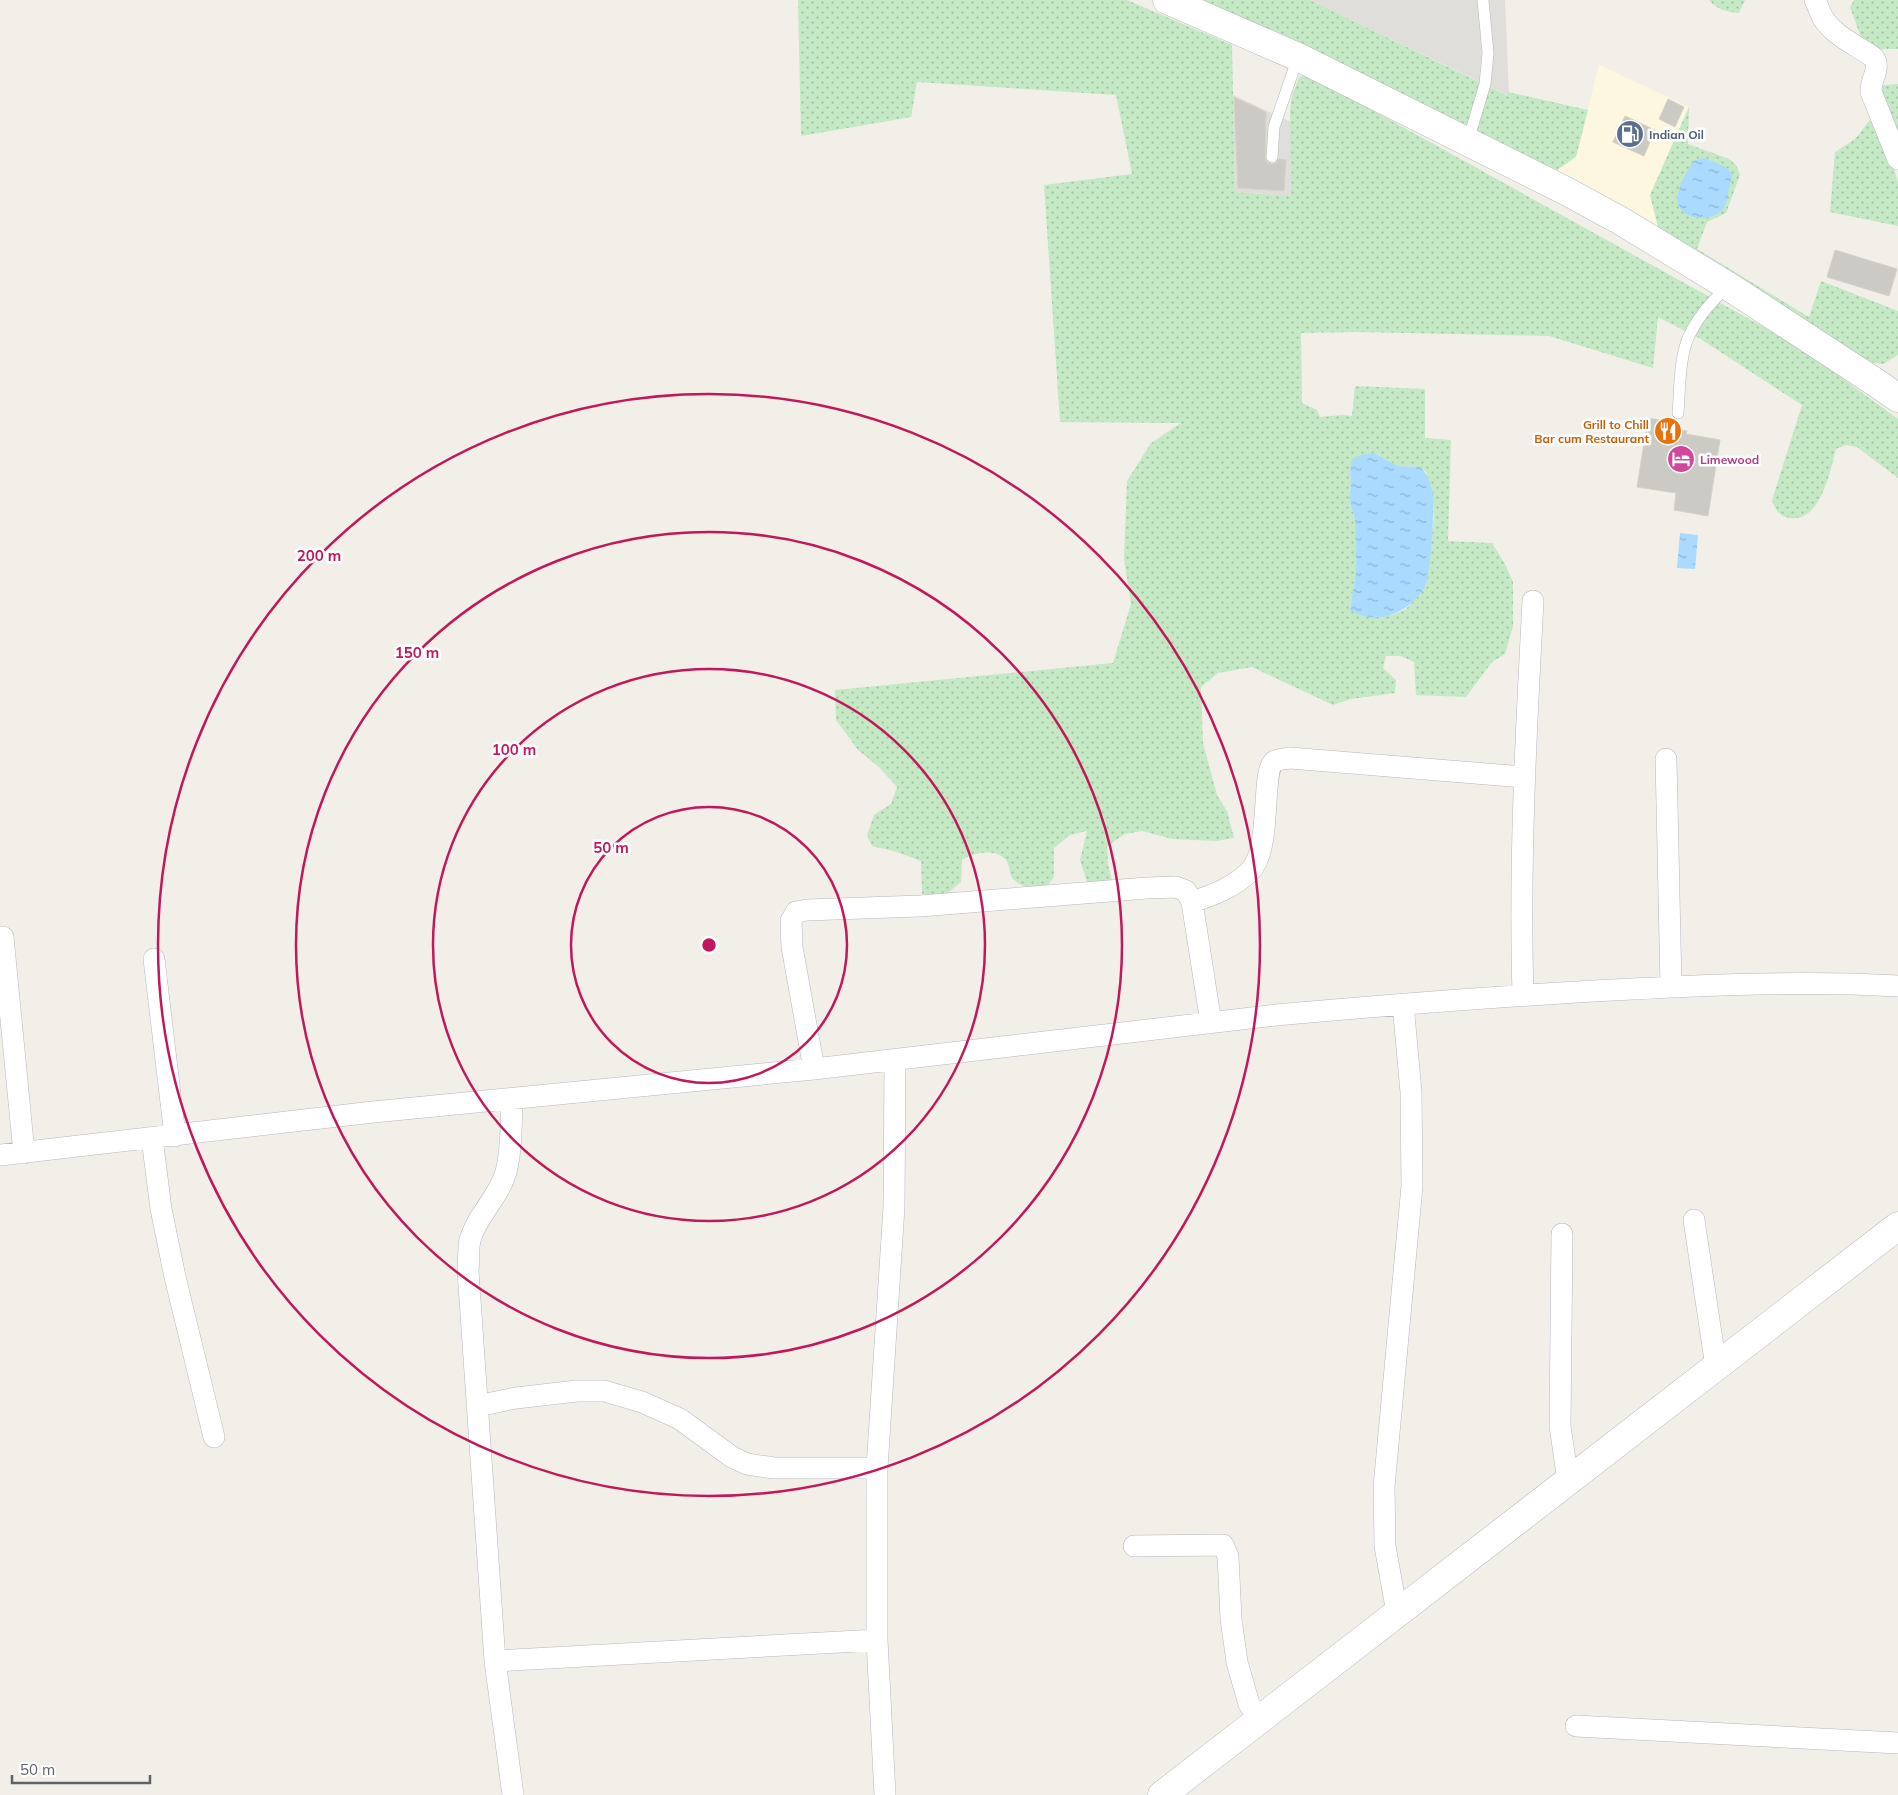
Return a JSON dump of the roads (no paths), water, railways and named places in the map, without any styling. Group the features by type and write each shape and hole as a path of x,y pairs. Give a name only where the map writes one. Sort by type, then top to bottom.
{"street":[{"path":"1167,0 1470,134 1685,260 1721,292 1875,382 1898,398"},
{"path":"1815,0 1829,26 1839,35 1873,57 1876,62 1871,92 1898,159"},
{"path":"1523,996 1521,923 1524,777 1534,601"},
{"path":"1192,902 1214,894 1235,883 1251,870 1260,849 1266,824 1270,766 1276,760 1290,758 1524,777"},
{"path":"1666,760 1671,986"},
{"path":"814,1069 792,947 791,921 796,912 920,906 1176,887 1186,891 1192,902 1211,1023"},
{"path":"3,936 24,1153"},
{"path":"154,958 175,1136"},
{"path":"0,1155 364,1113 814,1069 1276,1015 1403,1004 1671,986 1774,984 1898,986"},
{"path":"1397,1613 1385,1546 1384,1487 1412,1186 1411,1092 1403,1004"},
{"path":"885,1795 877,1640 877,1468 894,1207 895,1060"},
{"path":"512,1099 510,1144 506,1172 495,1197 480,1218 470,1240 468,1270 494,1661 513,1795"},
{"path":"152,1138 161,1209 175,1277 214,1437"},
{"path":"1694,1220 1716,1367"},
{"path":"1162,1795 1898,1226"},
{"path":"1562,1234 1560,1426 1568,1480"},
{"path":"477,1406 516,1398 578,1391 604,1391 642,1402 680,1419 732,1457 747,1464 774,1468 877,1468"},
{"path":"1134,1546 1223,1545 1228,1556 1231,1620 1237,1662 1249,1704 1260,1719"},
{"path":"494,1661 877,1640"},
{"path":"1576,1726 1898,1743"}],"lane":[{"path":"1470,134 1485,84 1488,53 1483,0"},
{"path":"1272,158 1273,132 1298,57"},
{"path":"1678,413 1684,350 1690,333 1721,292"}],"water":[{"path":"1704,158 1729,170 1732,179 1724,207 1719,213 1703,218 1695,217 1681,210 1678,202 1678,193 1693,161"},
{"path":"1374,453 1398,466 1420,467 1427,476 1433,495 1430,557 1425,587 1410,604 1392,615 1381,617 1360,615 1350,610 1356,571 1355,520 1349,498 1351,484 1350,469 1353,458"},
{"path":"1680,533 1698,535 1695,569 1677,568"}],"place":[{"name":"Indian Oil","path":"1630,134"},
{"name":"Grill to Chill Bar cum Restaurant","path":"1668,431"},
{"name":"Limewood","path":"1681,459"}]}
